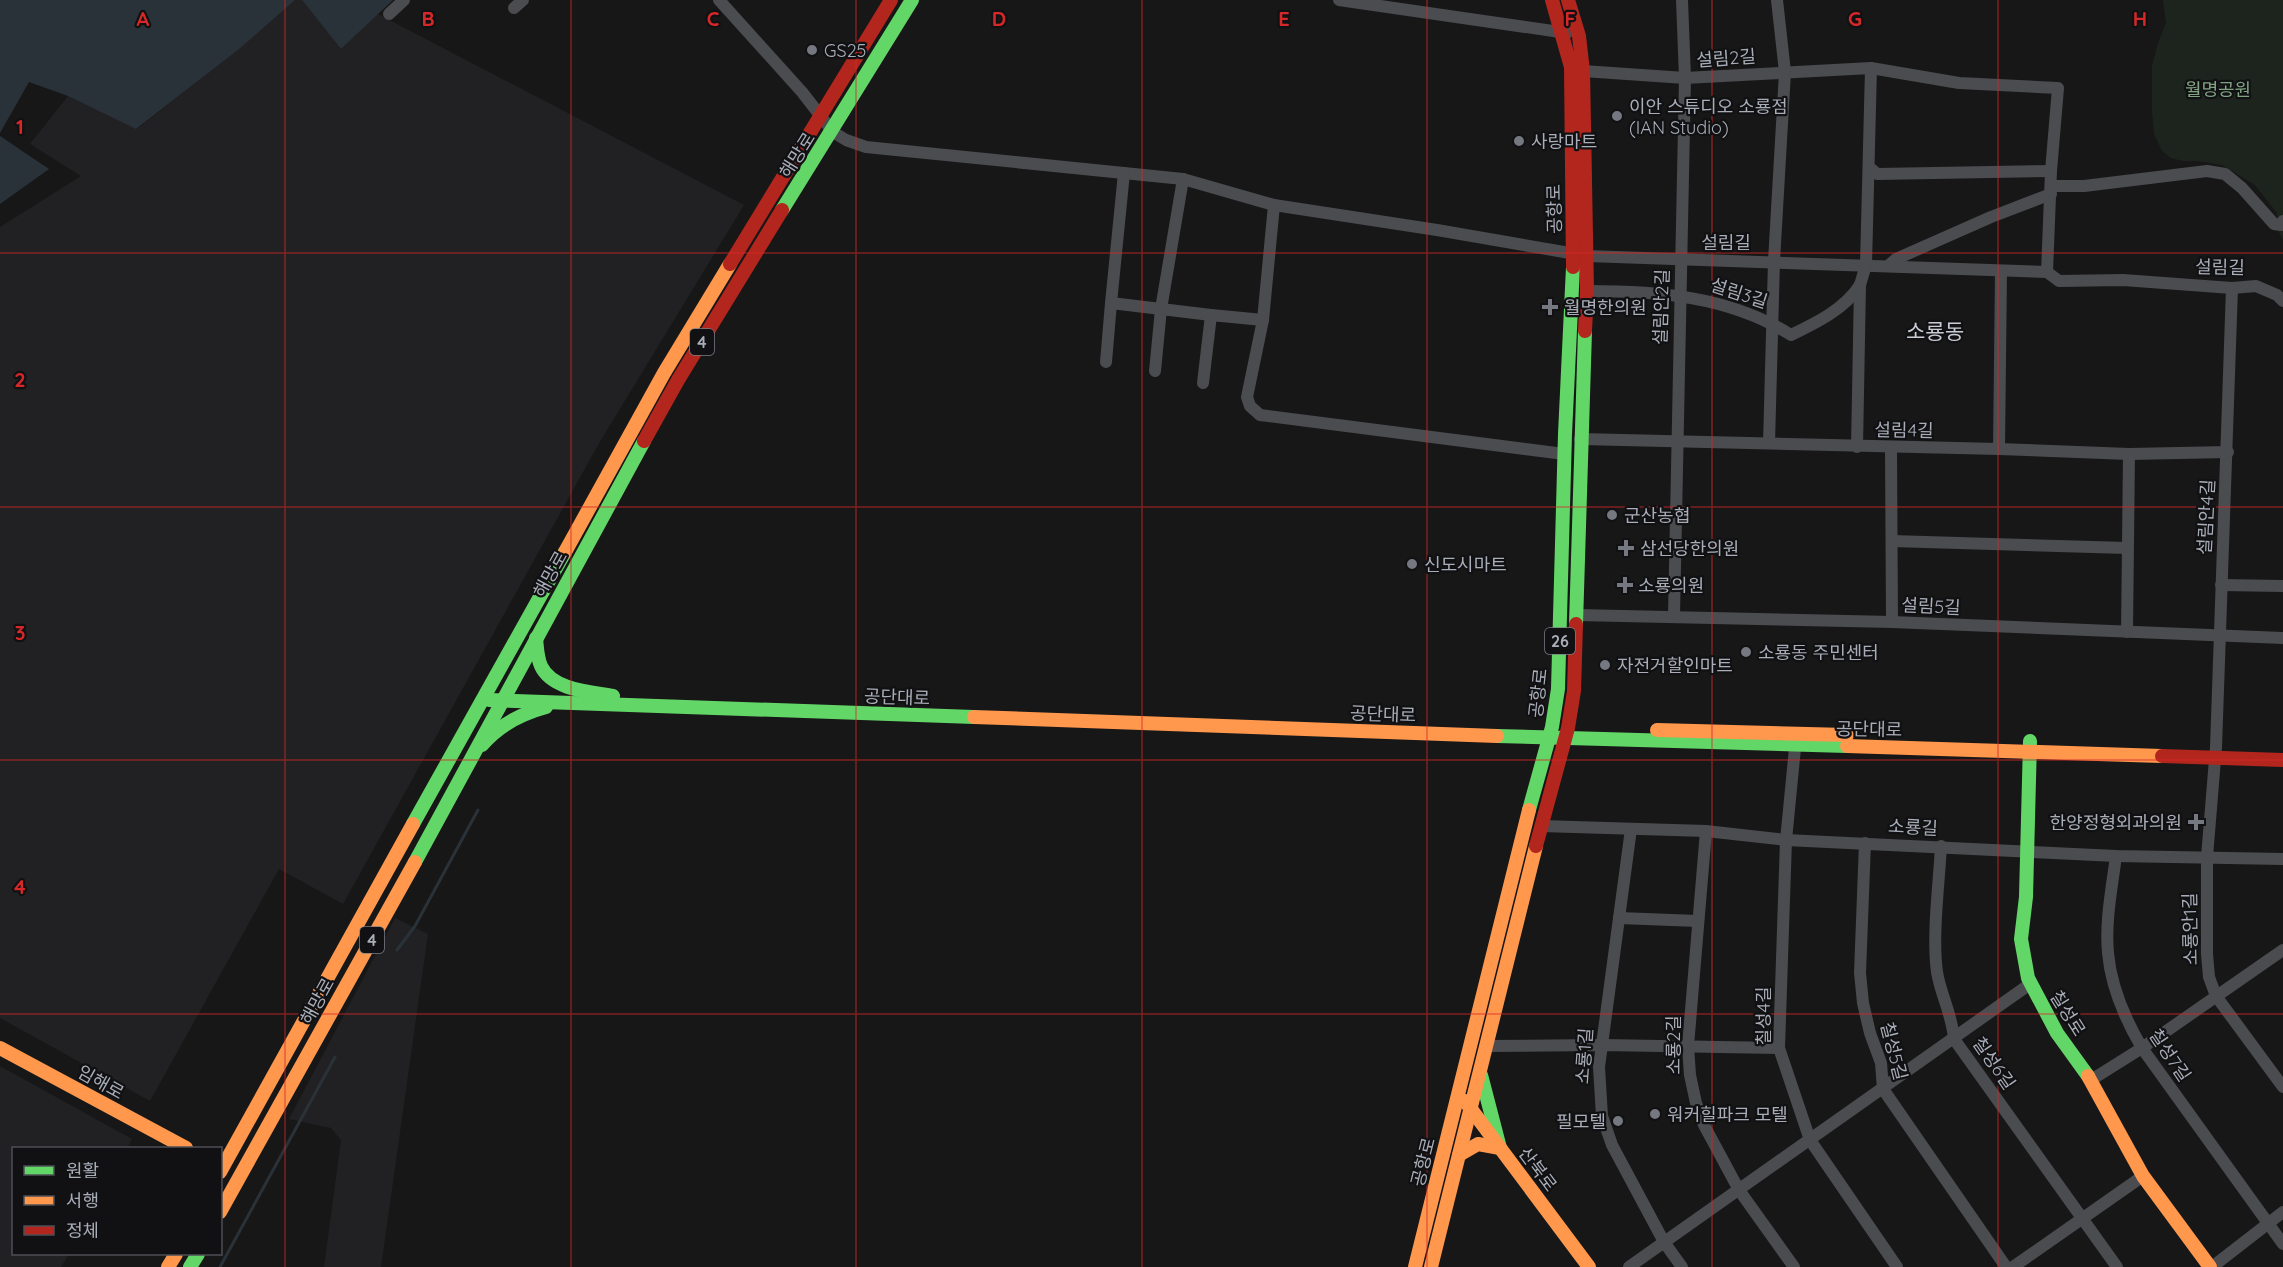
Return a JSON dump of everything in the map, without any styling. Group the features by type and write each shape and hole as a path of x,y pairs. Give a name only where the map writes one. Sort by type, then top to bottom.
{"main road":[{"name":"해망로","path":"222,1167 664,373 891,0"},
{"name":"해망로","path":"239,1178 678,381 912,0"},
{"name":"공항로","path":"1431,1267 1540,826 1566,733 1574,691 1580,439 1587,291 1580,254 1571,67 1552,0"},
{"name":"공항로","path":"1415,1267 1525,822 1551,733 1558,689 1564,454 1580,254 1583,71 1579,36 1568,0"},
{"path":"536,638 542,669 552,677 564,685 613,696"},
{"name":"공단대로","path":"484,695 613,696 1551,733"},
{"name":"공단대로","path":"504,696 561,704 2216,752 2283,750"},
{"path":"474,755 488,736 514,717 561,704"},
{"name":"칠성로","path":"2029,746 2026,897 2021,939 2030,984 2057,1033 2091,1080 2143,1176 2211,1267"},
{"name":"공단대로","path":"2216,752 2283,760"},
{"name":"임해로","path":"0,1048 182,1147"},
{"path":"1459,1155 1478,1144 1500,1148 1480,1070"},
{"name":"산북로","path":"1458,1093 1588,1267"},
{"path":"222,1170 239,1178"},
{"name":"4","path":"222,1208 239,1178"}],"street":[{"path":"388,14 404,0"},
{"path":"719,0 802,92 832,132"},
{"path":"1339,0 1579,36"},
{"name":"설림안2길","path":"1674,616 1685,78 1682,0"},
{"path":"1769,443 1774,261 1785,72 1777,0"},
{"path":"1857,447 1860,285 1866,265 1871,68"},
{"name":"설림2길","path":"1583,71 1685,78 1871,68 1959,83 2058,88 2051,190"},
{"name":"설림길","path":"832,132 866,147 1183,179 1274,205 1580,254 1681,260 1774,261 2048,272 2059,281 2122,280 2232,288 2256,286 2277,295 2283,301"},
{"path":"1869,167 1877,174 2051,171"},
{"path":"1889,265 1896,259 2051,190 2207,171 2225,174 2242,188 2274,224 2281,225 2283,220"},
{"path":"1106,362 1124,173"},
{"path":"1155,371 1161,309 1183,179"},
{"path":"2048,272 2051,190"},
{"path":"1274,205 1263,320 1246,397 1250,406 1260,415 1564,454"},
{"path":"1999,449 2001,271"},
{"name":"설림3길","path":"1587,291 1629,291 1679,295 1729,306 1772,323 1791,335 1829,315 1854,295 1860,285"},
{"name":"설림안4길","path":"2216,752 2232,288"},
{"path":"1111,303 1263,320"},
{"path":"1203,383 1210,315"},
{"name":"설림4길","path":"1580,439 2129,454 2228,452"},
{"path":"1891,448 1892,622"},
{"path":"2127,632 2129,454"},
{"path":"1892,541 2127,548"},
{"path":"2221,585 2283,586"},
{"name":"설림5길","path":"1576,615 1892,622 2283,638"},
{"name":"칠성4길","path":"1796,740 1785,840 1779,1048 1810,1140 1897,1267"},
{"name":"소룡안1길","path":"2216,752 2208,857 2207,954 2210,977 2216,996 2283,1087"},
{"name":"소룡길","path":"1540,826 1706,831 1785,840 2116,856 2283,859"},
{"name":"소룡1길","path":"1631,829 1602,1045 1599,1078 1602,1116 1612,1144 1664,1242 1682,1267"},
{"name":"소룡2길","path":"1706,831 1688,1046 1690,1075 1704,1125 1739,1190 1794,1267"},
{"name":"칠성5길","path":"1865,843 1860,973 1863,1003 1870,1033 1881,1063 1883,1089 2006,1267"},
{"name":"칠성6길","path":"1941,846 1937,971 1944,999 1953,1020 1954,1039 2116,1267"},
{"name":"칠성7길","path":"2116,856 2108,953 2124,1017 2142,1048 2283,1244"},
{"path":"1619,918 1698,921"},
{"path":"2091,1080 2142,1048 2283,950"},
{"path":"1629,1267 2030,984"},
{"path":"1486,1046 1779,1048"},
{"path":"2013,1267 2143,1176"},
{"path":"2211,1267 2283,1212"}],"shaded area":[{"path":"0,0 295,0 239,49 136,129 68,96 29,82 0,133"},
{"path":"295,0 302,0 341,49 378,14 744,205 598,445 343,904 279,869 150,1101 0,1018 0,227 81,176 30,144 68,96 137,129 238,49"},
{"path":"302,0 393,0 341,49"},
{"path":"0,136 49,169 0,204"},
{"path":"395,918 428,934 381,1267 324,1267 341,1140 331,1128 289,1119"},
{"path":"0,1066 132,1139 128,1147 12,1147 12,1255 68,1255 61,1267 0,1267"}],"green space":[{"name":"월명공원","path":"2163,0 2283,0 2283,240 2278,230 2277,213 2255,185 2222,165 2183,161 2171,158 2162,151 2154,134 2152,66 2166,23"}],"waterway":[{"path":"397,950 415,926 478,810"},
{"path":"220,1267 335,1057"}],"traffic: fast":[{"path":"782,210 912,0"},
{"path":"1529,810 1552,727 1558,689 1565,434 1573,267"},
{"path":"1576,624 1585,331"},
{"path":"415,862 644,441"},
{"path":"413,824 565,552"},
{"path":"536,638 538,656 546,674 563,685 613,696"},
{"path":"489,700 974,717"},
{"path":"482,745 511,721 546,707"},
{"path":"1497,736 1847,746"},
{"path":"2030,741 2026,897 2021,939 2028,978 2057,1033 2088,1076"},
{"path":"1481,1075 1500,1148"},
{"path":"190,1267 197,1255"}],"traffic: slow":[{"path":"565,552 664,373 730,264"},
{"path":"974,717 1497,736"},
{"path":"1657,730 1847,735"},
{"path":"1847,746 2162,756"},
{"path":"1415,1267 1529,810"},
{"path":"222,1168 413,824"},
{"path":"1431,1267 1536,846"},
{"path":"222,1208 415,862"},
{"path":"0,1048 184,1147"},
{"path":"2088,1076 2143,1176 2210,1267"},
{"path":"1465,1101 1589,1267"},
{"path":"1459,1155 1478,1144 1500,1148"},
{"path":"168,1267 175,1255"}],"traffic: jam":[{"path":"730,264 891,0"},
{"path":"1552,0 1571,67 1573,267"},
{"path":"1568,0 1579,36 1583,71 1587,291 1585,331"},
{"path":"644,441 678,380 782,210"},
{"path":"1536,846 1568,728 1574,691 1576,624"},
{"path":"2162,756 2283,760"}],"place":[{"name":"GS25","path":"812,50"},
{"name":"이안 스튜디오 소룡점 (IAN Studio)","path":"1617,116"},
{"name":"사랑마트","path":"1519,141"},
{"name":"월명한의원","path":"1550,307"},
{"name":"군산농협","path":"1612,515"},
{"name":"삼선당한의원","path":"1626,548"},
{"name":"신도시마트","path":"1412,564"},
{"name":"소룡의원","path":"1625,585"},
{"name":"소룡동 주민센터","path":"1746,652"},
{"name":"자전거할인마트","path":"1605,665"},
{"name":"한양정형외과의원","path":"2196,822"},
{"name":"워커힐파크 모텔","path":"1655,1114"},
{"name":"필모텔","path":"1618,1121"}],"district":[{"name":"소룡동","path":"1935,331"}]}
